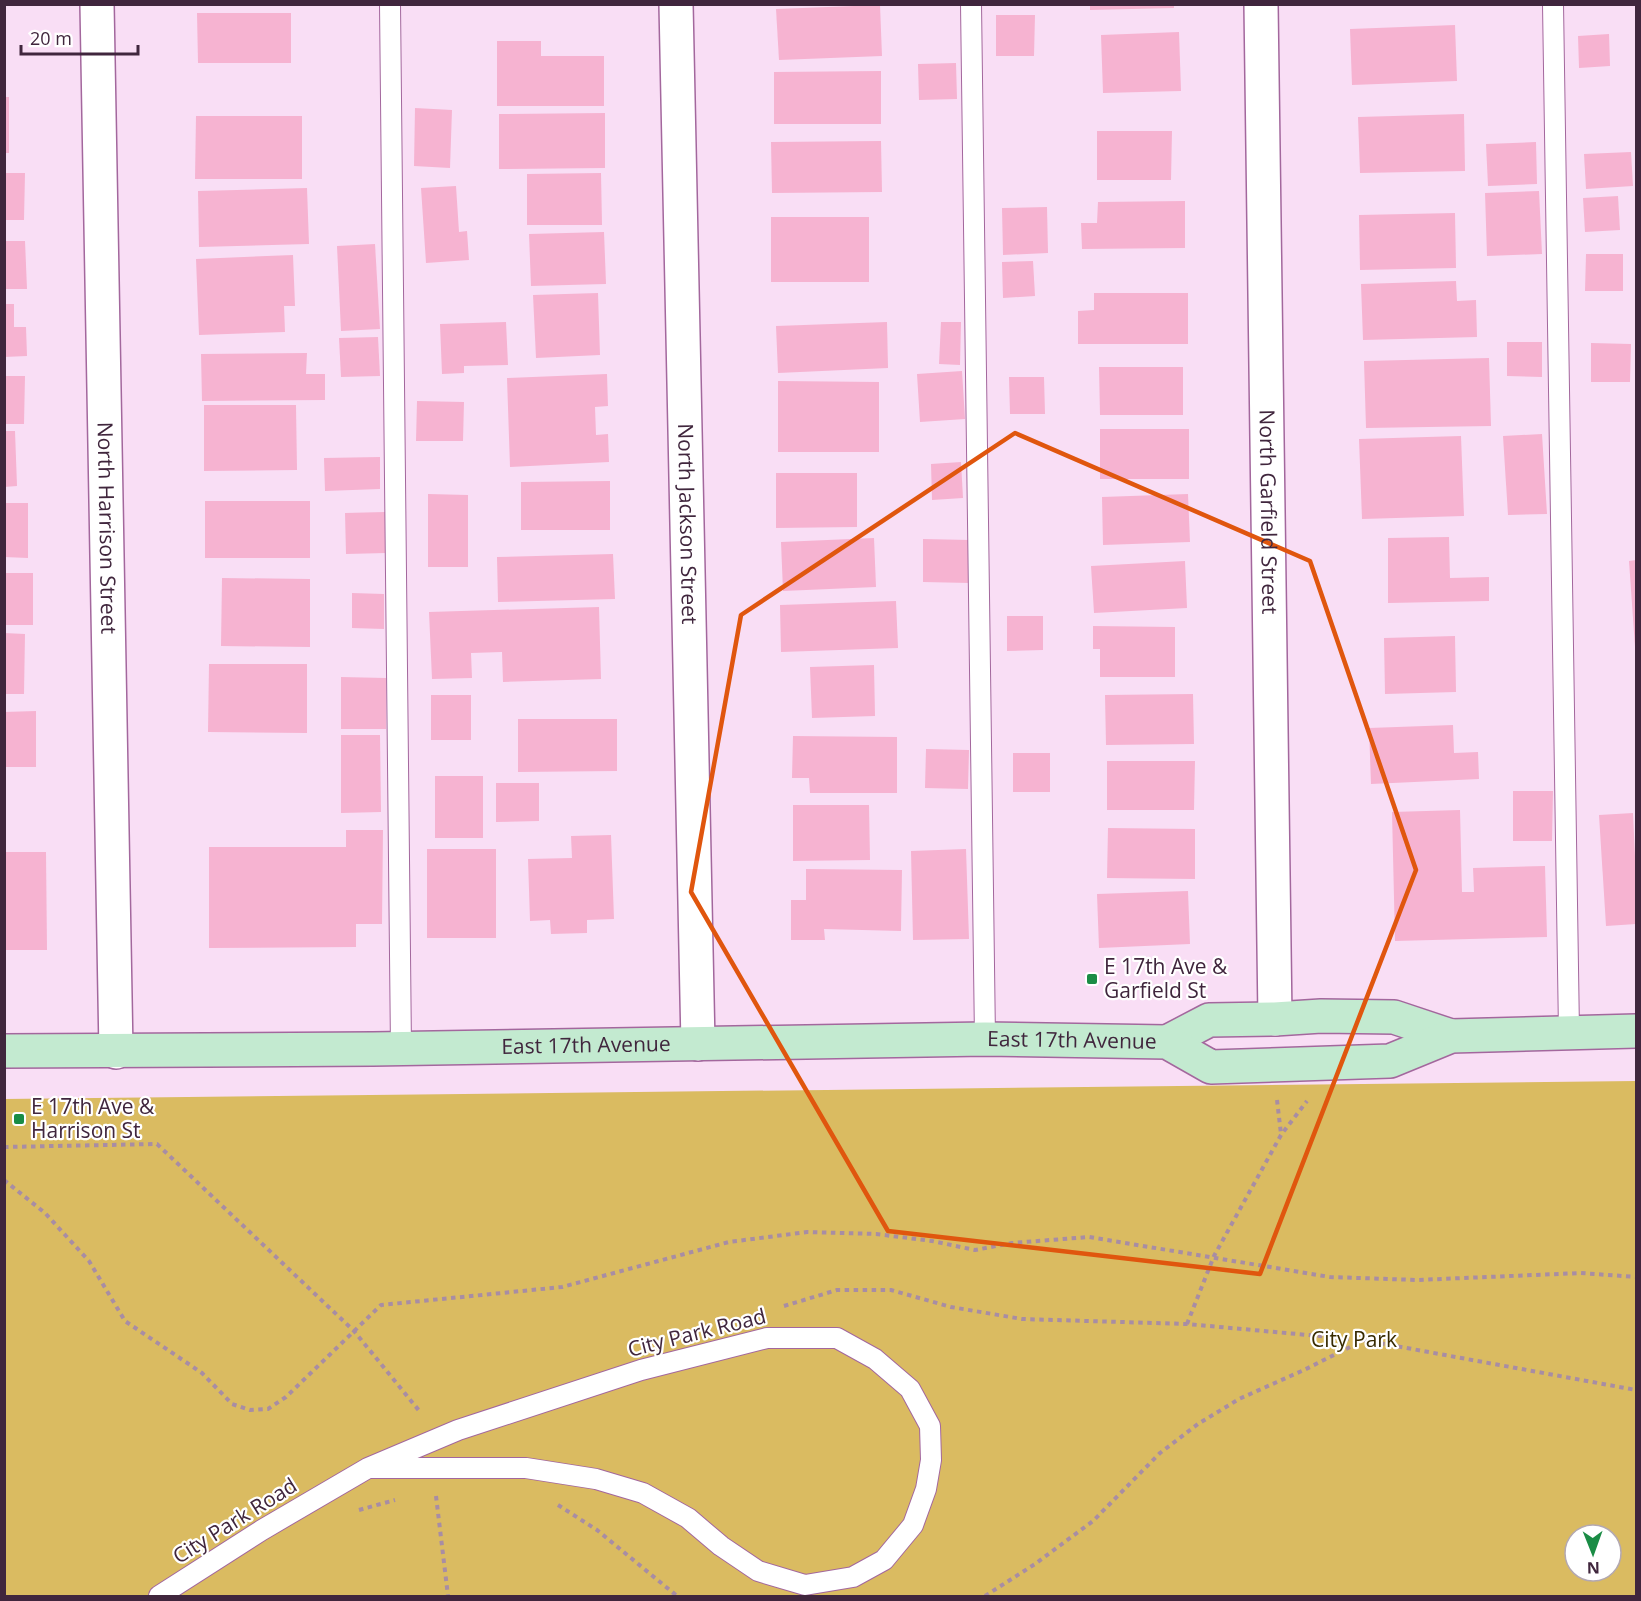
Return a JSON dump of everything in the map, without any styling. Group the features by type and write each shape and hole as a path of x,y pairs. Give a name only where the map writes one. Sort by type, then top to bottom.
{"main road":[{"name":"East 17th Avenue","path":"4,1052 985,1039 1167,1042 1209,1020 1321,1016 1394,1017 1451,1036"},
{"name":"East 17th Avenue","path":"1167,1042 1211,1067 1390,1060 1451,1036 1636,1031"}],"street":[{"name":"North Harrison Street","path":"97,4 116,1052"},
{"name":"North Jackson Street","path":"676,4 698,1044"},
{"name":"North Garfield Street","path":"1261,4 1275,1019"}],"lane":[{"path":"390,4 401,1048"},
{"path":"971,4 985,1039"},
{"path":"1553,4 1569,1032"},
{"name":"City Park Road","path":"159,1596 262,1530 368,1468 458,1430 641,1370 767,1338 837,1338 875,1359 910,1389 930,1426 930,1460 926,1489 913,1526 884,1560 853,1577 805,1585 758,1571 688,1518 643,1493 596,1479 526,1468 368,1468"}],"path":[{"path":"1187,1324 1214,1257 1281,1135 1308,1100"},
{"path":"4,1147 157,1144 354,1331 428,1421"},
{"path":"4,1180 45,1213 89,1261 125,1321 202,1373 232,1404 250,1410 268,1409 286,1397 381,1305 562,1287 729,1242 807,1232 876,1234 932,1241 975,1250 1012,1243 1089,1237 1330,1277 1376,1280 1581,1273 1636,1278"},
{"path":"1022,1319 1187,1324 1363,1340 1636,1390"},
{"path":"985,1596 1035,1564 1093,1521 1160,1453 1198,1424 1239,1399 1363,1340"},
{"path":"435,1490 448,1596"},
{"path":"552,1501 597,1530 677,1596"}],"highlighted area":[{"path":"1015,433 1310,561 1416,870 1260,1274 888,1231 691,892 741,615"}],"green space":[{"name":"City Park","path":"1636,1081 1636,1596 5,1596 4,1099"}],"building":[{"path":"1090,4 1174,4 1174,8 1090,10"},
{"path":"880,5 882,56 779,60 776,9"},
{"path":"197,13 291,13 291,63 198,63"},
{"path":"996,15 1035,15 1034,56 996,56"},
{"path":"1455,25 1457,81 1352,85 1350,29"},
{"path":"1179,32 1181,91 1103,93 1101,35"},
{"path":"1609,34 1610,66 1579,68 1578,36"},
{"path":"497,41 541,41 541,56 604,56 604,106 497,106"},
{"path":"956,63 957,99 919,100 918,64"},
{"path":"881,71 881,124 774,124 774,72"},
{"path":"4,97 9,97 9,153 4,153"},
{"path":"415,108 452,110 450,168 414,166"},
{"path":"605,113 605,168 499,169 499,114"},
{"path":"1464,114 1465,171 1360,173 1358,117"},
{"path":"196,116 302,116 302,179 195,179"},
{"path":"1097,131 1172,131 1171,180 1097,180"},
{"path":"881,141 882,192 772,193 771,142"},
{"path":"1536,142 1537,184 1488,186 1486,144"},
{"path":"1631,152 1633,186 1586,189 1584,154"},
{"path":"4,173 25,173 24,220 4,220"},
{"path":"601,173 602,225 527,225 527,174"},
{"path":"456,186 459,232 467,231 469,260 426,263 421,188"},
{"path":"307,188 309,244 199,247 198,191"},
{"path":"1539,191 1542,254 1487,256 1485,193"},
{"path":"1618,196 1620,230 1585,232 1583,198"},
{"path":"1185,201 1185,248 1082,249 1081,223 1097,223 1098,202"},
{"path":"1047,207 1048,253 1003,255 1002,208"},
{"path":"1455,213 1456,268 1360,270 1359,215"},
{"path":"771,217 869,217 869,282 771,282"},
{"path":"604,232 606,284 531,286 529,234"},
{"path":"4,241 25,241 27,289 4,289"},
{"path":"375,244 380,329 341,331 337,246"},
{"path":"1586,254 1623,254 1623,291 1585,291"},
{"path":"293,255 295,306 284,306 285,332 199,335 196,259"},
{"path":"1033,261 1035,296 1003,298 1002,262"},
{"path":"1456,281 1457,301 1476,300 1477,337 1363,340 1361,284"},
{"path":"598,293 600,355 536,358 533,295"},
{"path":"1094,293 1188,293 1188,344 1078,344 1078,311 1094,310"},
{"path":"4,304 14,304 14,327 26,327 27,356 4,357"},
{"path":"506,322 508,365 464,366 464,373 442,374 440,324"},
{"path":"887,322 888,368 778,373 776,326"},
{"path":"941,322 961,322 960,365 939,364"},
{"path":"378,337 380,376 341,377 339,338"},
{"path":"1507,342 1542,342 1542,377 1507,376"},
{"path":"1591,343 1631,344 1630,382 1591,382"},
{"path":"307,353 306,374 325,374 325,400 202,401 201,354"},
{"path":"1489,358 1491,426 1366,428 1364,361"},
{"path":"1099,367 1183,367 1183,415 1100,415"},
{"path":"962,371 965,419 920,422 917,374"},
{"path":"607,374 608,406 595,407 596,435 608,434 609,462 510,467 507,378"},
{"path":"4,376 25,376 24,424 4,424"},
{"path":"1009,377 1044,377 1045,414 1010,414"},
{"path":"778,381 879,382 879,452 778,452"},
{"path":"417,401 464,402 463,441 416,441"},
{"path":"204,405 296,405 297,470 204,471"},
{"path":"1100,429 1189,429 1189,479 1100,479"},
{"path":"4,431 15,431 17,486 4,487"},
{"path":"1542,434 1547,514 1508,515 1503,436"},
{"path":"1461,436 1464,516 1362,519 1359,439"},
{"path":"380,457 380,489 325,491 324,458"},
{"path":"961,462 963,498 932,500 931,464"},
{"path":"776,473 857,473 857,527 776,528"},
{"path":"610,481 610,530 521,530 521,482"},
{"path":"428,494 468,495 468,567 428,567"},
{"path":"1188,494 1190,542 1103,545 1102,497"},
{"path":"205,501 310,501 310,558 205,558"},
{"path":"4,503 28,503 28,558 4,557"},
{"path":"385,512 386,553 346,554 345,513"},
{"path":"1449,537 1450,578 1489,577 1489,601 1388,603 1388,538"},
{"path":"874,538 876,587 783,591 781,542"},
{"path":"923,539 970,540 970,583 923,582"},
{"path":"613,554 615,599 498,602 497,557"},
{"path":"1636,560 1636,647 1635,647 1629,561"},
{"path":"1185,561 1187,608 1094,613 1091,566"},
{"path":"4,573 33,573 33,625 4,625"},
{"path":"222,578 310,579 310,647 221,646"},
{"path":"352,593 384,594 384,629 352,628"},
{"path":"896,601 898,648 781,652 780,605"},
{"path":"599,607 601,679 503,682 502,652 471,653 472,678 432,679 429,612"},
{"path":"1007,616 1043,616 1043,650 1007,651"},
{"path":"1093,626 1175,627 1175,677 1100,677 1100,649 1093,649"},
{"path":"4,633 25,634 24,694 4,694"},
{"path":"1455,636 1456,692 1385,694 1384,638"},
{"path":"209,664 307,664 307,733 208,732"},
{"path":"874,665 875,716 812,718 810,667"},
{"path":"341,677 386,678 386,729 341,729"},
{"path":"1193,694 1194,744 1106,745 1105,695"},
{"path":"431,695 471,695 471,740 431,740"},
{"path":"36,711 36,767 4,767 4,712"},
{"path":"518,719 617,719 617,771 518,772"},
{"path":"1453,725 1454,753 1478,752 1479,779 1371,784 1369,728"},
{"path":"341,735 380,735 381,812 341,813"},
{"path":"793,736 897,737 897,793 810,793 809,778 792,778"},
{"path":"926,749 969,750 968,789 925,788"},
{"path":"1013,753 1050,753 1050,792 1013,792"},
{"path":"1107,761 1195,761 1194,810 1107,810"},
{"path":"435,776 483,776 483,838 435,838"},
{"path":"496,783 539,783 539,821 496,822"},
{"path":"1513,791 1553,791 1552,841 1513,841"},
{"path":"793,805 869,805 870,860 793,861"},
{"path":"1460,810 1462,892 1474,892 1473,868 1545,866 1547,937 1395,941 1392,812"},
{"path":"1633,813 1636,924 1606,926 1599,815"},
{"path":"1108,828 1195,829 1195,879 1107,878"},
{"path":"346,830 383,830 382,924 356,924 356,947 209,948 209,847 346,847"},
{"path":"611,835 614,919 587,920 587,933 551,934 550,920 530,921 528,859 572,858 571,836"},
{"path":"427,849 496,849 496,938 427,938"},
{"path":"966,849 969,939 913,940 911,851"},
{"path":"4,852 46,852 47,950 4,950"},
{"path":"806,869 902,870 901,931 824,929 825,940 791,940 791,900 806,900"},
{"path":"1188,891 1190,944 1099,948 1097,894"}],"place":[{"name":"E 17th Ave & Garfield St","path":"1092,979"},
{"name":"E 17th Ave & Harrison St","path":"19,1119"}]}
